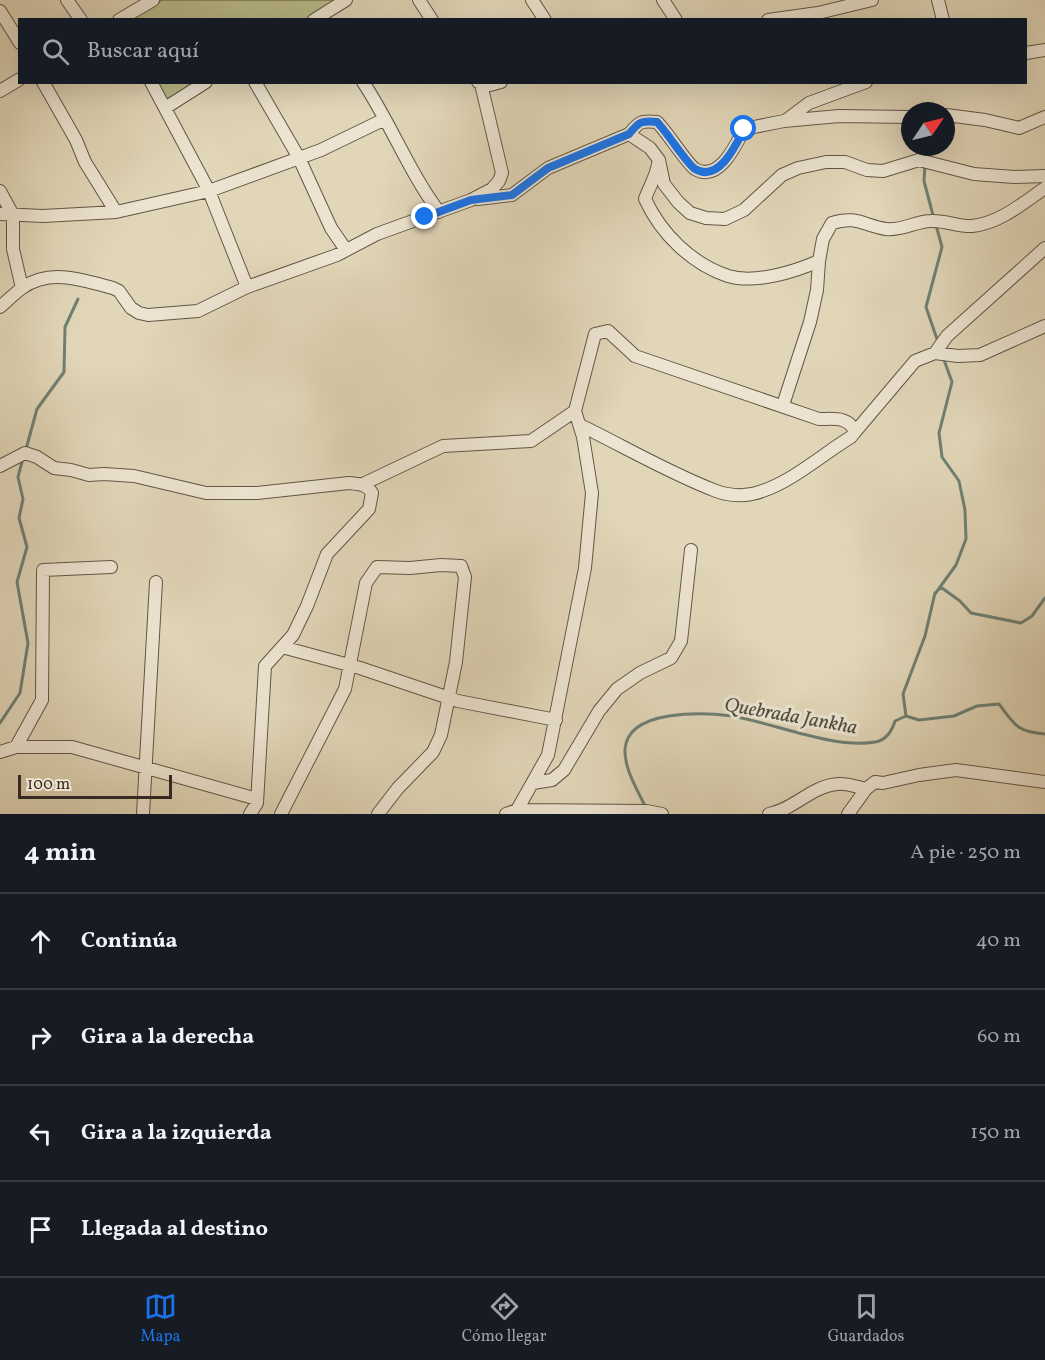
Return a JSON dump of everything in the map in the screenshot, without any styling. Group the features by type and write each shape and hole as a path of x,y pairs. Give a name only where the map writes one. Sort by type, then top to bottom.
{"street":[{"path":"67,0 80,18"},
{"path":"122,18 153,0"},
{"path":"321,18 346,0"},
{"path":"419,0 431,18"},
{"path":"532,0 544,18"},
{"path":"663,0 675,18"},
{"path":"780,18 872,0"},
{"path":"938,0 942,18"},
{"path":"0,11 18,40"},
{"path":"1027,53 1045,50"},
{"path":"0,91 18,80"},
{"path":"44,84 76,140 85,162 116,212"},
{"path":"152,84 209,190 247,287"},
{"path":"165,108 203,84"},
{"path":"256,84 299,158 331,228 346,250"},
{"path":"364,84 424,193 439,212"},
{"path":"0,307 22,288 34,282 52,277 69,277 113,288 119,291 131,308 148,315 198,311 247,287 346,250 377,234 471,200 492,189 502,173 480,84"},
{"path":"784,122 809,103 848,85"},
{"path":"471,200 512,195 548,168 629,134 638,123 647,121 657,122 695,169 706,171 719,167 744,129 838,116 901,117"},
{"path":"955,116 1019,128 1045,117"},
{"path":"0,214 43,216 116,212 209,190 347,139 385,119"},
{"path":"629,134 650,148 659,160 664,184 678,202 690,213 706,218 724,219 744,210 782,175 798,168 826,162 845,162 867,170 883,171 919,160 974,174 1014,177 1045,176"},
{"path":"659,160 656,176 645,200 651,212 687,255 729,276 749,278 779,275 819,261"},
{"path":"783,405 818,290 819,261 823,239 832,223 844,219 886,229 930,221 971,226 995,220 1045,188"},
{"path":"0,190 13,214 14,249 22,288"},
{"path":"935,353 947,336 1045,248"},
{"path":"580,425 716,492 733,495 752,494 804,470 851,437 915,361 935,353 958,356 980,355 1045,326"},
{"path":"512,812 533,783 548,754 585,568 592,493 580,425 574,411 595,334 608,331 635,356 819,419 842,419 852,424 855,432"},
{"path":"0,466 25,453 37,457 54,468 89,475 134,476 206,493 257,493 323,485 363,484 442,446 531,441 574,411"},
{"path":"250,814 257,803 266,666 292,635 307,606 327,554 369,509 372,493 363,484"},
{"path":"533,783 552,780 564,770 599,711 617,689 640,673 671,658 681,641 691,550"},
{"path":"281,814 345,690 366,582 377,567 461,566 465,578 456,662 441,735 433,752 398,788 378,814"},
{"path":"16,747 42,700 43,570 111,567"},
{"path":"143,814 156,582"},
{"path":"282,647 351,665 448,698 556,720"},
{"path":"0,752 16,747 72,747 257,799"},
{"path":"848,814 866,789 875,782 883,783 956,770 1045,782"},
{"path":"769,814 789,807 814,790 825,786 840,783 866,789"},
{"path":"512,812 647,811 662,814"}],"green space":[{"path":"162,0 339,0 308,18 131,18"},
{"path":"157,84 197,84 170,100 165,98"}],"waterway":[{"path":"925,164 924,181 934,219"},
{"path":"936,225 942,247 926,307 938,342"},
{"path":"26,449 37,409 64,372 65,327 78,299"},
{"path":"935,594 956,565 966,539 965,510 959,481 942,457 939,433 952,382 943,357"},
{"path":"0,723 20,693 28,643 17,582 27,547 19,518 23,499 18,477 23,458"},
{"path":"940,589 942,588 960,601 971,613 1021,623 1032,616 1045,598"},
{"path":"906,716 903,694 925,636 935,593"},
{"name":"Quebrada Jankha","path":"646,808 629,772 625,749 629,736 639,726 669,716 686,714 732,716 822,739 859,743 883,739 891,732 895,721 906,716 919,720 954,716 977,706 999,704 1022,729 1045,734"}],"route":[{"path":"425,217 471,200 512,195 548,168 629,134 638,123 657,122 695,169 706,171 719,167 744,129"}]}
